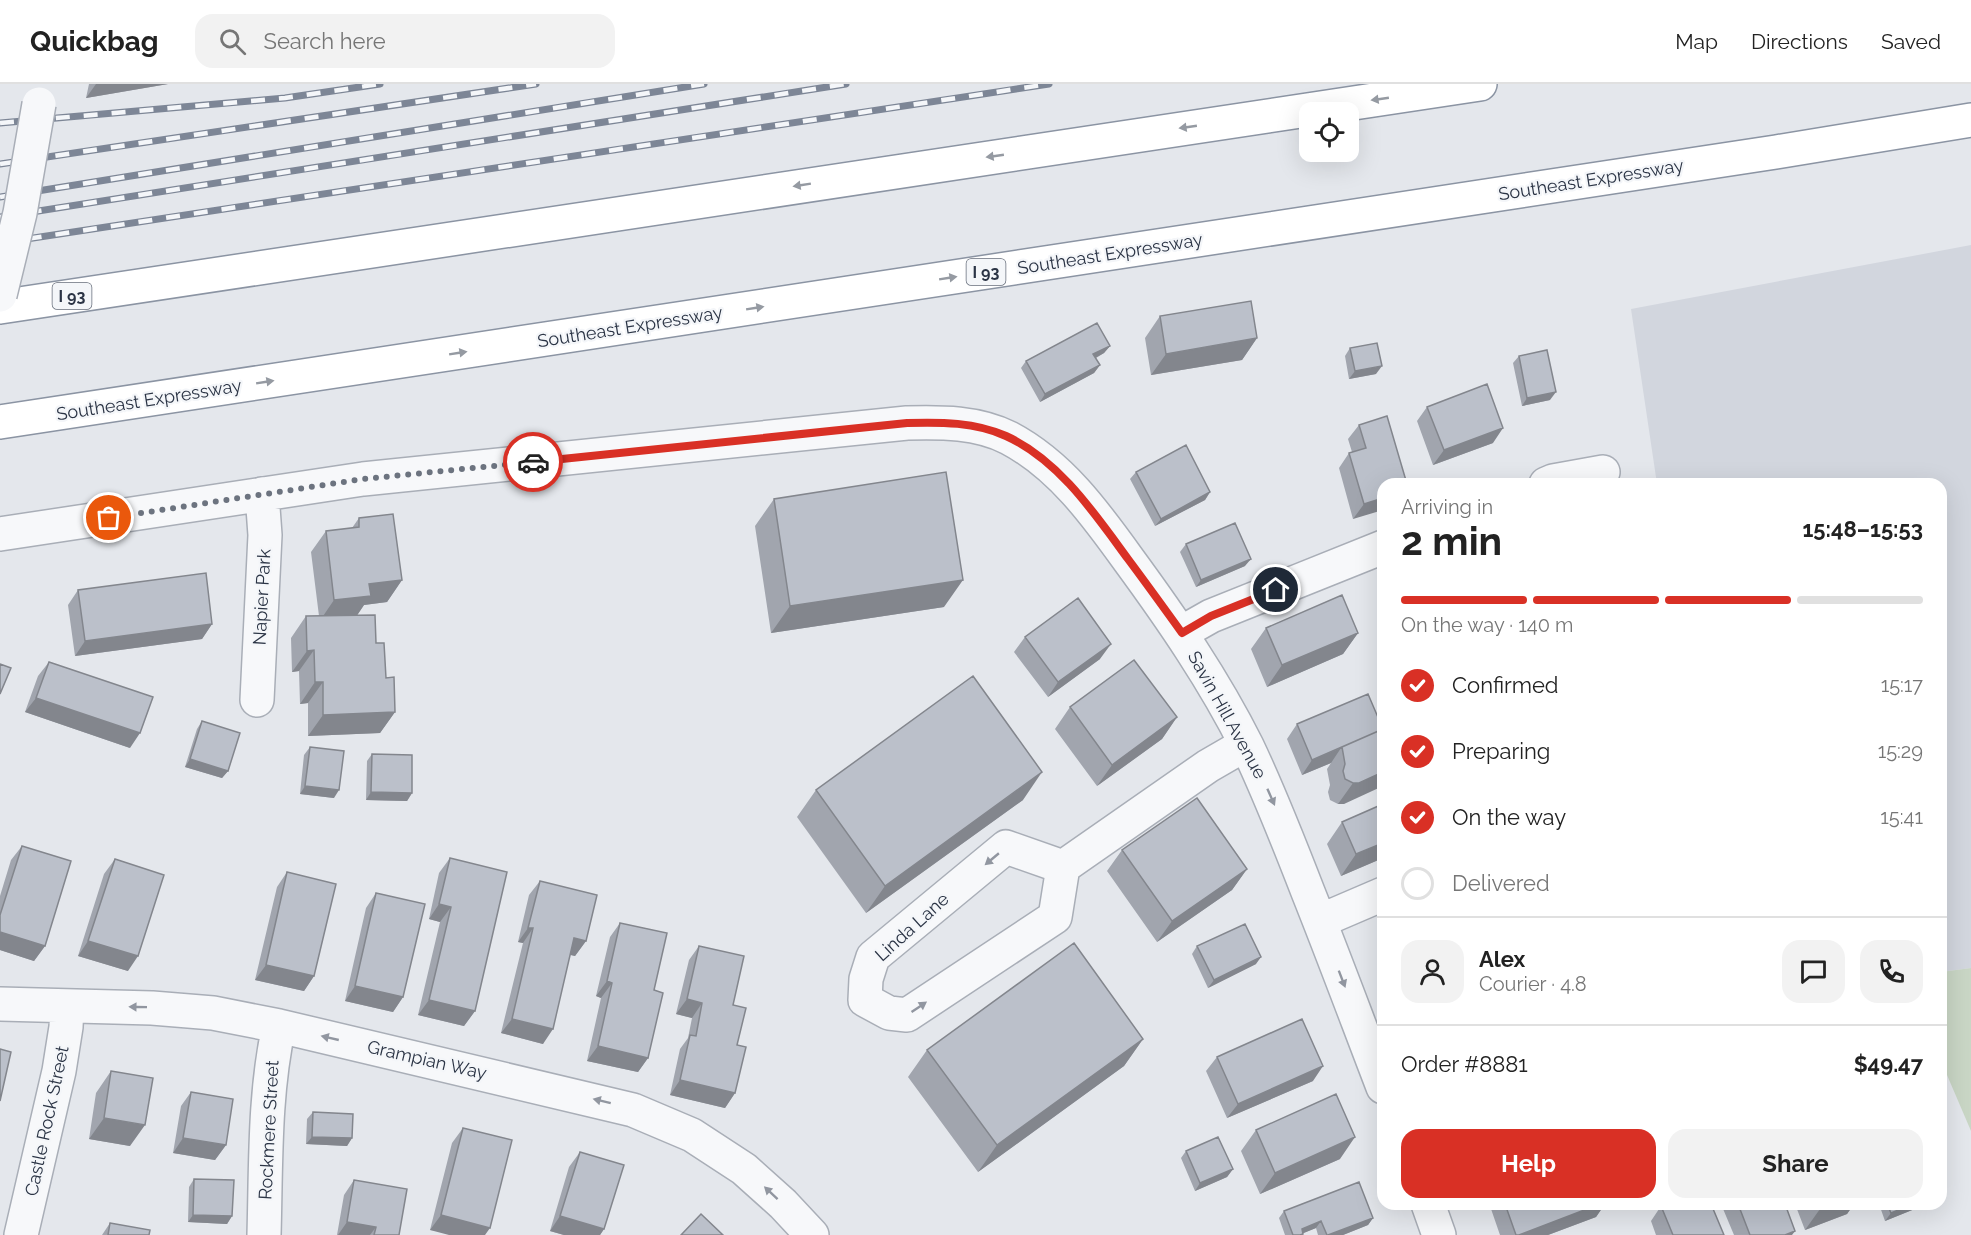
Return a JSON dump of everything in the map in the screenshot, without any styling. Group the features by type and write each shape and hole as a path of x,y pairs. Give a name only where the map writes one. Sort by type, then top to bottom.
{"highway":[{"name":"I 93","path":"0,307 1480,84"},
{"name":"Southeast Expressway","path":"0,422 1776,152 1971,120"}],"street":[{"path":"0,295 21,213 41,94"},
{"name":"Savin Hill Avenue","path":"0,534 363,479 907,423 960,424 983,428 1007,437 1047,463 1064,479 1103,525 1182,633 1212,682 1246,744 1271,798 1377,1071"},
{"path":"1570,478 1604,472"},
{"name":"Napier Park","path":"257,700 265,535 262,494"},
{"path":"1182,633 1211,616 1377,549"},
{"path":"1063,867 1208,766 1246,744"},
{"name":"Linda Lane","path":"1006,847 1063,867 1055,917 907,1015 889,1012 866,1000 866,979 873,957 1006,847"},
{"path":"1320,921 1377,897"},
{"name":"Grampian Way","path":"0,1004 213,1013 279,1026 633,1110 692,1135 744,1169 788,1209 812,1235"},
{"name":"Castle Rock Street","path":"21,1235 59,1071 67,1006"},
{"name":"Rockmere Street","path":"264,1235 270,1082 279,1026"},
{"path":"1430,1210 1439,1235"}],"shaded area":[{"path":"1971,245 1971,968 1947,971 1947,478 1656,478 1631,309"}],"green space":[{"path":"1971,968 1971,1131 1947,1075 1947,971"}],"building":[{"path":"1251,301 1257,338 1166,354 1160,316"},
{"path":"1097,323 1110,346 1093,354 1100,365 1045,394 1026,361"},
{"path":"1377,343 1382,366 1355,371 1350,348"},
{"path":"1547,350 1556,392 1527,398 1519,356"},
{"path":"1487,384 1503,428 1444,450 1427,407"},
{"path":"1387,416 1405,478 1377,478 1377,500 1364,504 1349,453 1366,448 1359,425"},
{"path":"1186,445 1210,492 1161,519 1136,472"},
{"path":"946,472 963,580 790,606 774,499"},
{"path":"393,514 402,580 369,584 371,596 334,600 326,531 359,527 359,518"},
{"path":"1235,523 1251,559 1201,580 1186,544"},
{"path":"206,573 212,624 85,641 78,590"},
{"path":"1342,595 1358,633 1282,665 1266,628"},
{"path":"1078,598 1111,644 1058,682 1025,637"},
{"path":"375,615 376,643 384,643 386,678 394,677 395,712 323,715 323,682 315,682 314,650 307,651 306,616"},
{"path":"1134,660 1177,717 1112,765 1070,707"},
{"path":"49,662 153,697 140,733 36,698"},
{"path":"0,664 11,668 0,694"},
{"path":"973,676 1042,772 885,886 816,790"},
{"path":"1368,694 1377,715 1377,732 1312,760 1297,724"},
{"path":"202,721 240,733 228,771 190,759"},
{"path":"1377,732 1377,775 1359,783 1345,779 1342,747"},
{"path":"310,747 344,751 339,790 305,786"},
{"path":"372,754 412,755 412,793 371,792"},
{"path":"1197,798 1247,869 1172,921 1122,850"},
{"path":"1377,807 1377,845 1356,854 1342,822"},
{"path":"22,846 71,861 45,946 0,932 0,915"},
{"path":"450,858 507,872 475,1011 429,1000 451,907 439,904"},
{"path":"115,859 164,875 138,956 88,941"},
{"path":"287,872 336,884 314,976 266,965"},
{"path":"540,881 597,895 586,941 574,938 553,1029 512,1019 533,928 528,928"},
{"path":"376,893 425,904 403,997 355,986"},
{"path":"620,923 667,933 654,990 663,993 648,1058 598,1046 612,983 607,981"},
{"path":"1245,924 1261,957 1214,980 1197,946"},
{"path":"1074,943 1143,1039 997,1145 927,1050"},
{"path":"699,946 744,956 733,1005 746,1008 737,1045 746,1047 735,1093 680,1080 690,1035 696,1036 702,1003 687,999"},
{"path":"1302,1019 1323,1066 1238,1104 1217,1057"},
{"path":"0,1049 11,1052 0,1101"},
{"path":"111,1071 153,1078 145,1125 104,1118"},
{"path":"191,1092 233,1099 226,1145 183,1138"},
{"path":"1336,1094 1355,1137 1275,1173 1256,1130"},
{"path":"313,1112 353,1114 352,1138 312,1137"},
{"path":"463,1128 512,1140 490,1228 441,1215"},
{"path":"1218,1137 1233,1169 1200,1183 1186,1151"},
{"path":"580,1152 624,1165 604,1229 560,1216"},
{"path":"194,1179 234,1180 232,1216 193,1215"},
{"path":"354,1180 407,1189 399,1235 374,1235 376,1227 347,1222"},
{"path":"1359,1182 1373,1218 1328,1235 1321,1221 1302,1229 1303,1234 1293,1235 1284,1211"},
{"path":"1507,1210 1584,1210 1519,1235 1516,1235"},
{"path":"1663,1210 1714,1210 1724,1235 1673,1235"},
{"path":"1740,1210 1787,1210 1795,1231 1785,1235 1750,1235"},
{"path":"701,1214 723,1235 681,1235"},
{"path":"110,1223 150,1230 149,1235 108,1235"}],"railway":[{"path":"0,123 285,98 380,84"},
{"path":"0,164 536,84"},
{"path":"0,197 704,84"},
{"path":"0,217 846,84"},
{"path":"0,243 1049,84"}],"way so far":[{"path":"109,518 363,479 533,462"}],"route":[{"path":"533,462 907,423 960,424 983,428 1007,437 1028,449 1064,479 1103,525 1182,633 1211,616 1276,590"}]}
